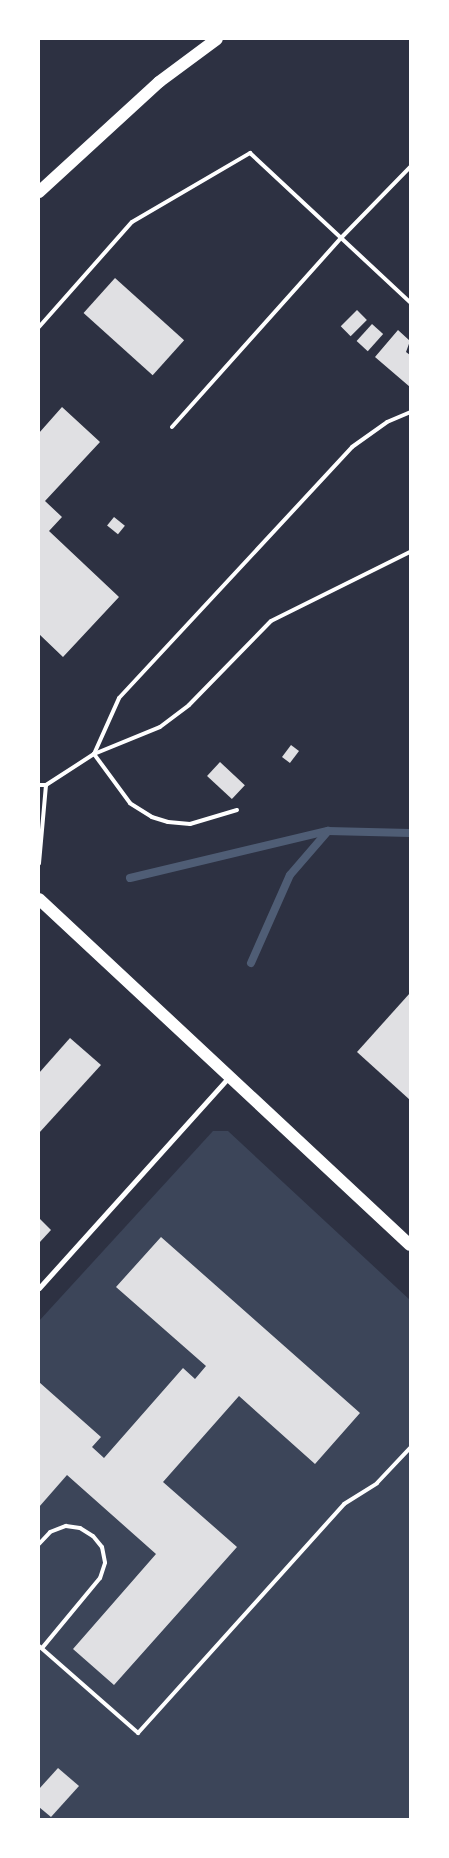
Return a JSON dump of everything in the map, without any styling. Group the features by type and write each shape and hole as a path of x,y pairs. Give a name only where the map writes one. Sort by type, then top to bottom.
{"main road":[{"path":"39,192 159,82 217,39"},
{"path":"39,899 228,1078 410,1245"}],"street":[{"path":"39,1288 228,1078"}],"lane":[{"path":"39,327 132,222 250,153 410,302"},
{"path":"172,427 341,238 410,167"},
{"path":"94,754 119,698 132,683 352,447 387,422 410,412"},
{"path":"39,785 46,785 94,754 167,722 189,705 271,621 410,552"},
{"path":"94,754 130,802 152,817 168,822 190,824 237,810"},
{"path":"39,864 46,785"},
{"path":"39,1544 50,1532 66,1526 80,1528 93,1536 102,1548 104,1563 100,1578 40,1647 138,1733 344,1504 377,1483 410,1448"}],"shaded area":[{"path":"213,1131 228,1131 410,1300 410,1819 39,1819 39,1321"}],"building":[{"path":"115,278 184,340 153,375 84,313"},
{"path":"357,310 367,320 351,336 341,326"},
{"path":"372,324 383,334 368,351 357,341"},
{"path":"398,330 410,341 406,352 410,355 410,387 375,357"},
{"path":"62,407 100,442 45,501 62,517 49,531 119,597 63,657 39,634 39,433"},
{"path":"114,517 125,526 118,534 107,526"},
{"path":"291,745 299,751 290,763 282,757"},
{"path":"220,762 245,785 232,799 207,776"},
{"path":"410,993 410,1100 357,1052"},
{"path":"70,1038 101,1065 39,1133 39,1073"},
{"path":"39,1218 51,1230 39,1243"},
{"path":"161,1237 360,1413 315,1464 239,1396 163,1482 237,1547 114,1685 73,1649 156,1554 67,1475 39,1507 39,1382 101,1437 92,1447 104,1458 183,1368 195,1379 206,1366 116,1287"},
{"path":"58,1768 79,1786 51,1817 39,1807 39,1789"}],"waterway":[{"path":"130,878 328,831 410,833"},
{"path":"251,963 290,875 328,831"}]}
